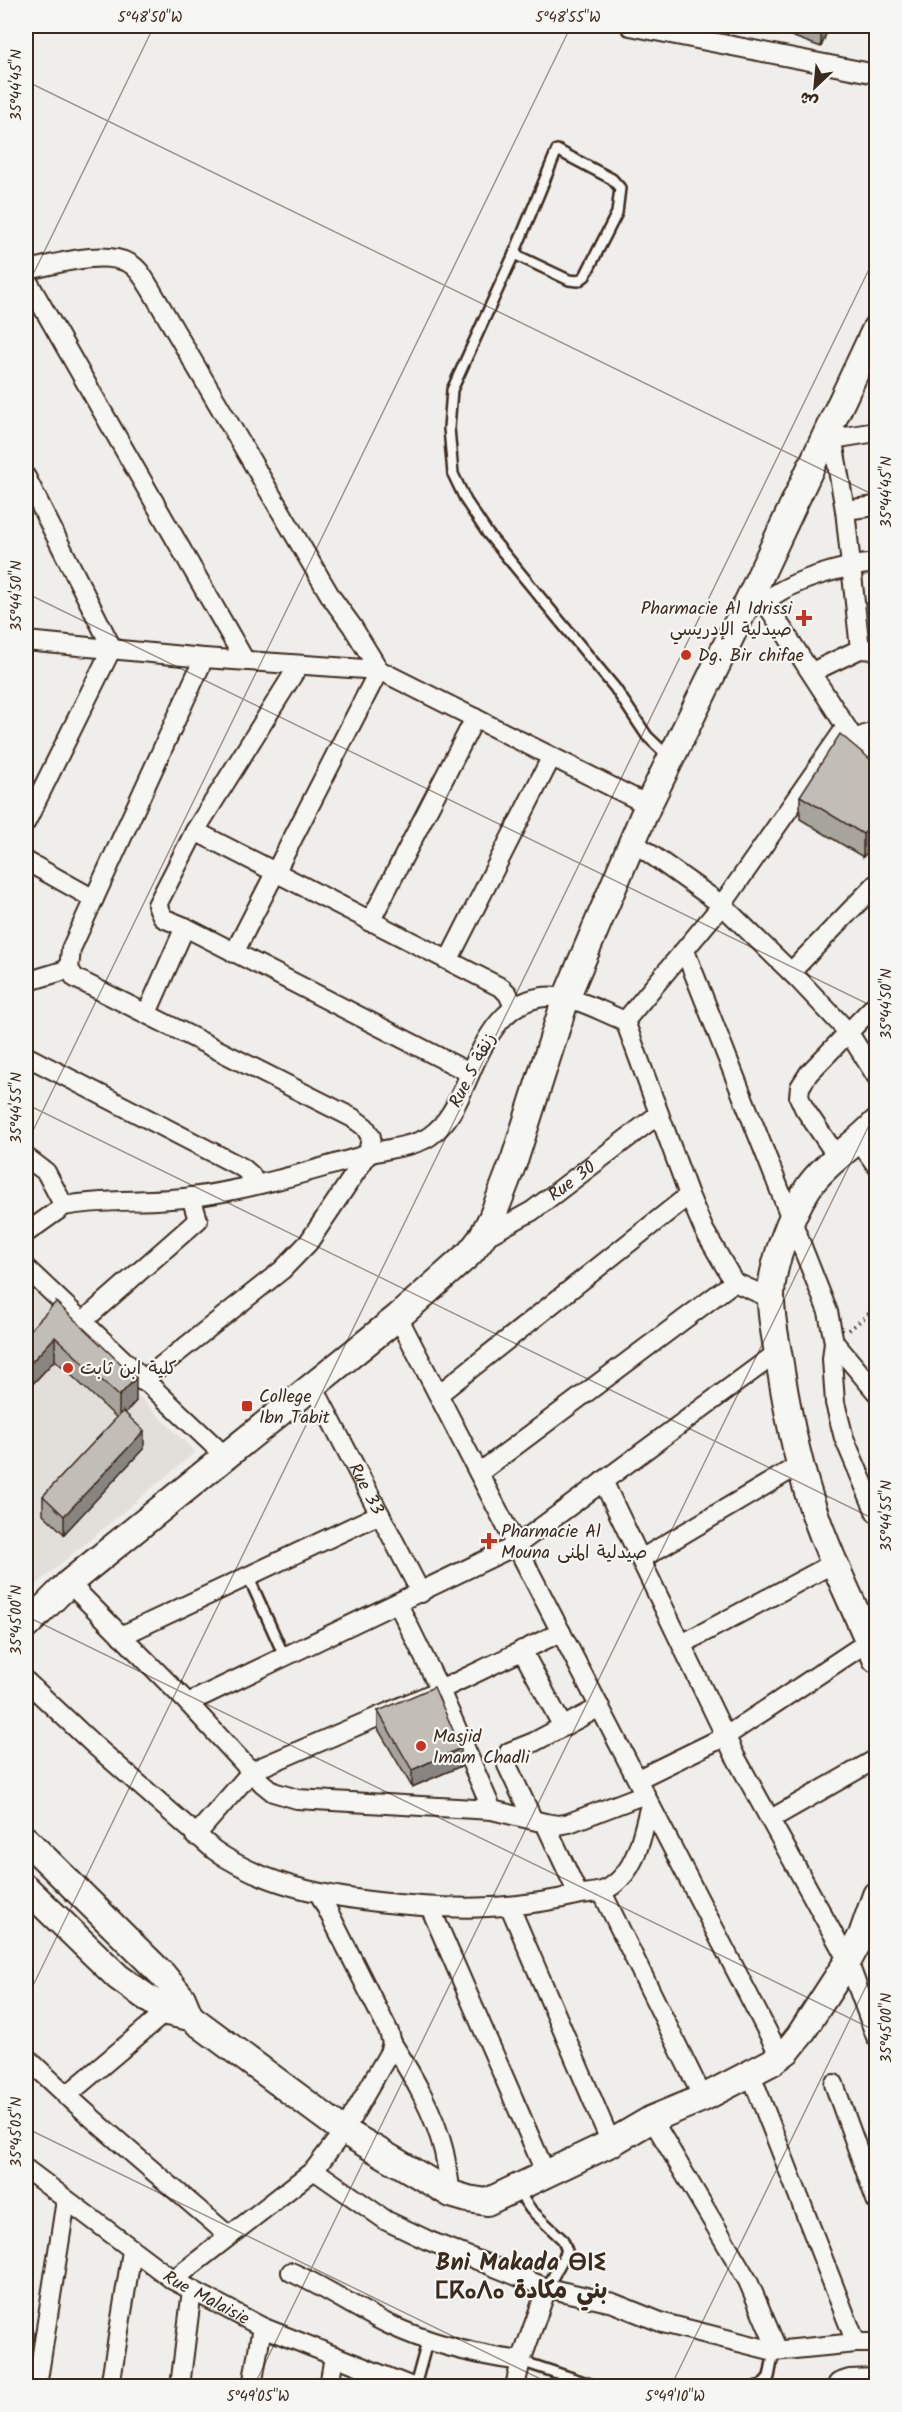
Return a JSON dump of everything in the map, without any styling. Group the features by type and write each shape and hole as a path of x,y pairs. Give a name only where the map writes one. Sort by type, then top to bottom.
{"street":[{"path":"630,26 710,34 876,74"},
{"path":"26,270 100,256 124,261 135,267 150,288 331,597 379,669"},
{"path":"26,278 243,660"},
{"path":"26,1626 69,1583 226,1457 312,1384 398,1317 449,1273 481,1239 492,1218 511,1168 566,998 648,805 670,758 759,596 876,328"},
{"path":"832,432 876,432"},
{"path":"812,672 868,650 851,565 845,510 832,432"},
{"path":"26,477 112,648"},
{"path":"845,510 876,506"},
{"path":"759,596 851,565 876,563"},
{"path":"759,596 812,672 850,733 876,768"},
{"path":"26,641 204,658 379,669 551,758 648,805"},
{"path":"26,822 112,648"},
{"path":"142,1381 282,1270 308,1243 368,1154 371,1137 365,1126 353,1118 75,978 69,969 71,949 204,658"},
{"path":"299,665 195,831 160,895 157,905 163,918 185,927 470,1073"},
{"path":"234,953 379,669"},
{"path":"370,922 475,718"},
{"path":"770,1298 734,1282 704,1230 689,1195 626,1021 722,905 850,733 876,731"},
{"path":"449,959 551,758"},
{"path":"195,831 502,988 508,994 514,1007"},
{"path":"632,842 722,905 849,1033 876,1076"},
{"path":"26,861 94,898"},
{"path":"791,972 876,884"},
{"path":"147,1013 185,927"},
{"path":"685,951 828,1312 834,1342 832,1359 835,1403 844,1438 876,1513"},
{"path":"26,982 69,969"},
{"name":"Rue 5 زنقة","path":"64,1206 85,1202 191,1197 332,1167 430,1136 457,1106 470,1073 491,1032 505,1014 514,1007 544,997 566,998 626,1021"},
{"path":"838,1158 804,1108 799,1097 800,1087 809,1073 876,1004"},
{"path":"26,1056 243,1168 251,1175 255,1184"},
{"name":"Rue 30","path":"481,1239 532,1211 659,1114"},
{"path":"69,1583 273,1792 297,1799 492,1810 558,1825 569,1824 644,1792 726,1736 873,1650 834,1563 816,1517 800,1465 770,1298 780,1252 792,1218 816,1177 859,1141 876,1123"},
{"path":"859,1141 876,1165"},
{"path":"26,1157 46,1172 64,1206 26,1233"},
{"path":"439,1394 689,1195"},
{"path":"82,1322 198,1220 191,1197"},
{"path":"26,1268 142,1381 226,1457"},
{"path":"479,1473 734,1282"},
{"path":"398,1317 780,2056"},
{"path":"834,1342 876,1392"},
{"path":"188,1703 517,1545 778,1352"},
{"name":"Rue 33","path":"312,1384 421,1593"},
{"path":"641,1559 800,1465"},
{"path":"603,1481 726,1736 848,1960 876,2037"},
{"path":"121,1636 380,1514"},
{"path":"682,1644 834,1563"},
{"path":"398,1604 440,1690 492,1810"},
{"path":"195,1836 252,1771 440,1690 561,1632"},
{"path":"522,1650 563,1727"},
{"path":"26,1681 195,1836 231,1862 255,1874 320,1895 430,1907 510,1907 559,1900 578,1894 602,1892 623,1876 631,1865 644,1792"},
{"path":"578,1894 509,1771 507,1757 509,1752 600,1707"},
{"path":"771,1819 876,1759"},
{"path":"26,1840 163,1975 180,2009"},
{"path":"26,1888 118,1977 180,2009 344,2131 451,2194 487,2202 611,2143 652,2119 703,2098 780,2056 800,2035 848,1960 869,1938 876,1895"},
{"path":"602,1892 703,2098"},
{"path":"320,1895 389,2031 392,2043 429,2109 444,2150 451,2194"},
{"path":"430,1907 546,2174"},
{"path":"510,1907 611,2143"},
{"path":"66,2096 180,2009"},
{"path":"173,2280 314,2170 344,2131 374,2082 392,2043"},
{"path":"26,2057 66,2096 126,2145 229,2236"},
{"path":"750,2072 856,2343"},
{"path":"834,2084 876,2200"},
{"path":"652,2119 748,2281 776,2344 774,2351"},
{"name":"Rue Malaisie","path":"26,2169 173,2280 262,2327 407,2386"},
{"path":"314,2170 387,2221 427,2240 546,2288 613,2303 663,2323 774,2351 876,2343"},
{"path":"37,2386 66,2200"},
{"path":"110,2386 132,2251"},
{"path":"291,2271 325,2287 389,2324 478,2356 520,2361"},
{"path":"514,2386 520,2361 546,2288"},
{"path":"180,2386 192,2290"},
{"path":"252,2386 262,2327"},
{"path":"329,2386 334,2356"},
{"path":"848,2385 876,2382"}],"lane":[{"path":"514,254 569,280 582,279 617,213 620,194 616,182 557,150 514,254 452,390 449,428 453,474 466,501 488,534 615,688 647,736 670,758"},
{"path":"248,1576 285,1658"},
{"path":"515,2188 531,2210 563,2240 567,2251 546,2288"},
{"path":"407,2386 428,2339"},
{"path":"757,2386 761,2386 769,2377 774,2351"},
{"path":"520,2361 596,2386"}],"path":[{"path":"834,1342 876,1308"}],"shaded area":[{"name":"كلية ابن ثابت","path":"26,1284 195,1452 26,1593"}],"building":[{"path":"810,26 822,26 821,30"},
{"path":"840,734 876,764 876,820 863,834 800,796"},
{"path":"56,1302 136,1378 119,1396 55,1337 26,1368 26,1334"},
{"path":"123,1411 144,1431 64,1516 43,1496"},
{"name":"Masjid Imam Chadli","path":"434,1687 461,1748 412,1770 378,1711"}],"place":[{"name":"Pharmacie Al Idrissi صيدلية الإدريسي","path":"804,618"},
{"name":"Dg. Bir chifae","path":"686,655"},
{"name":"كلية ابن ثابت","path":"68,1368"},
{"name":"College Ibn Tabit","path":"247,1406"},
{"name":"Pharmacie Al Mouna صيدلية المنى","path":"489,1541"},
{"name":"Masjid Imam Chadli","path":"421,1746"}],"district":[{"name":"Bni Makada ⴱⵏⵉ ⵎⴽⴰⴷⴰ بني مكادة","path":"521,2276"}]}
